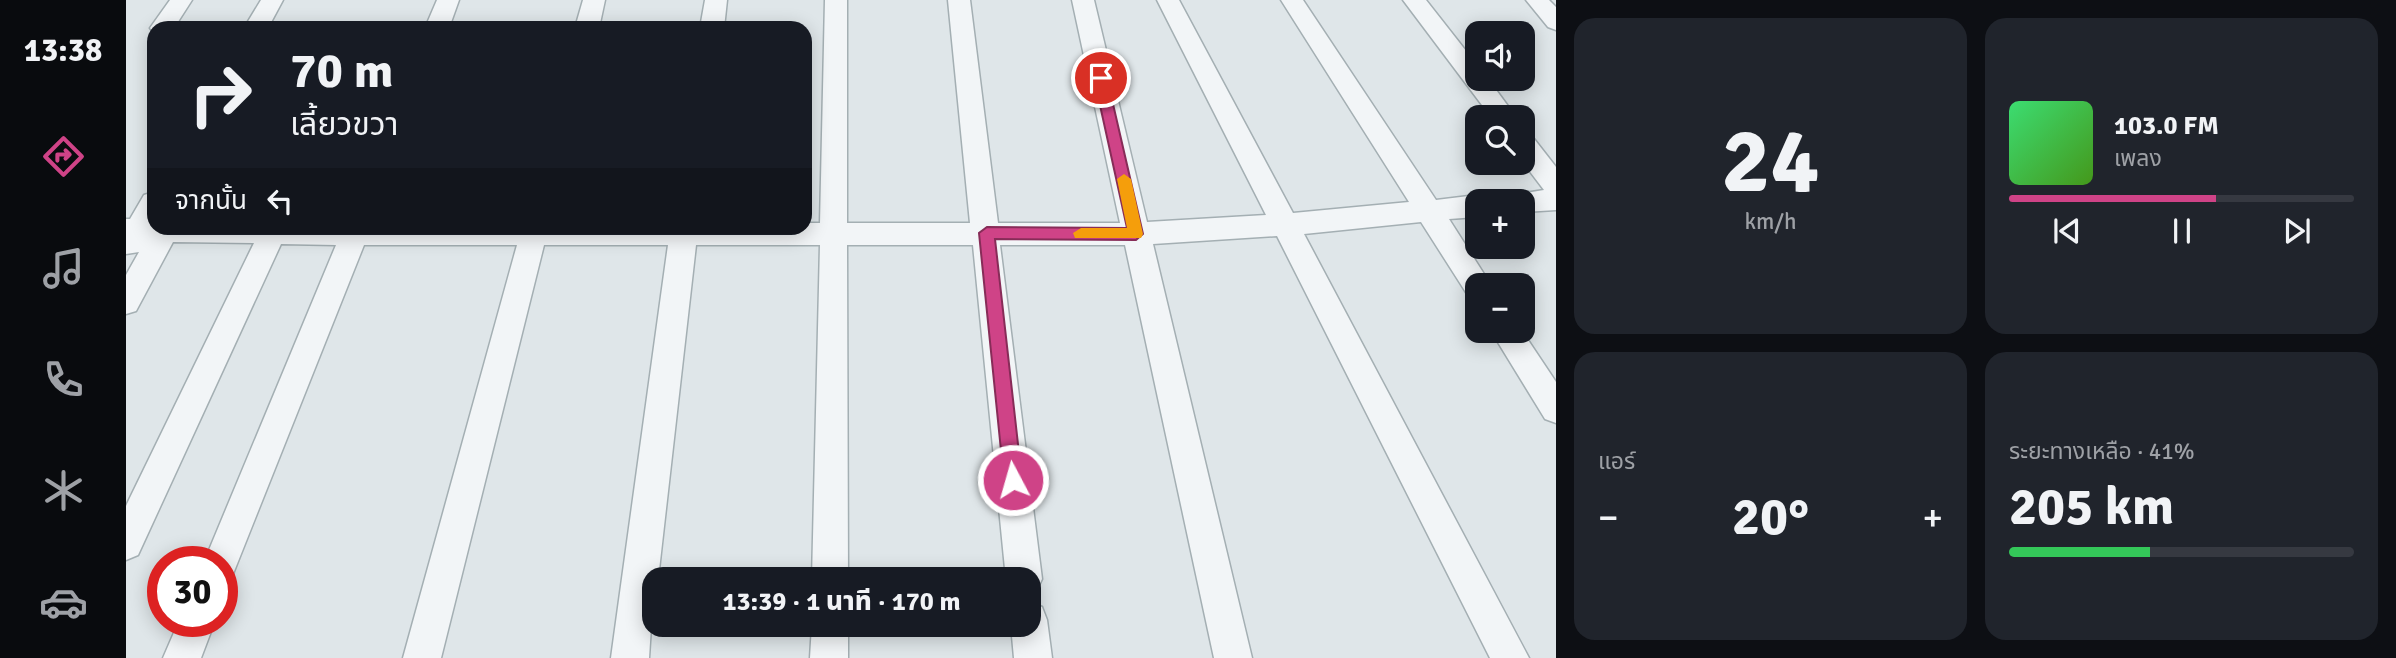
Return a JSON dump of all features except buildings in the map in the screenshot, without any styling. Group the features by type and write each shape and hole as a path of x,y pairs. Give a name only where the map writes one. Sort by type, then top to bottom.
{"street":[{"path":"167,21 181,0"},
{"path":"260,21 272,0"},
{"path":"281,21 292,0"},
{"path":"439,21 448,0"},
{"path":"589,21 594,0"},
{"path":"713,21 716,0"},
{"path":"830,567 836,0"},
{"path":"959,0 1023,567"},
{"path":"1083,0 1233,658"},
{"path":"1168,0 1510,658"},
{"path":"1292,0 1469,273"},
{"path":"1414,0 1495,105"},
{"path":"1536,0 1556,22"},
{"path":"1535,159 1556,186"},
{"path":"1535,201 1556,200"},
{"path":"812,234 1136,234 1286,225 1465,207"},
{"path":"126,302 144,234"},
{"path":"126,543 272,235"},
{"path":"228,546 354,235"},
{"path":"422,658 534,235"},
{"path":"630,658 683,235"},
{"path":"1514,343 1556,409"},
{"path":"183,658 191,637"},
{"path":"829,658 830,637"},
{"path":"1031,637 1033,658"}],"slow traffic":[{"path":"1081,233 1136,234 1124,179"}],"route":[{"path":"1013,480 987,233 1136,234 1101,78"}]}
